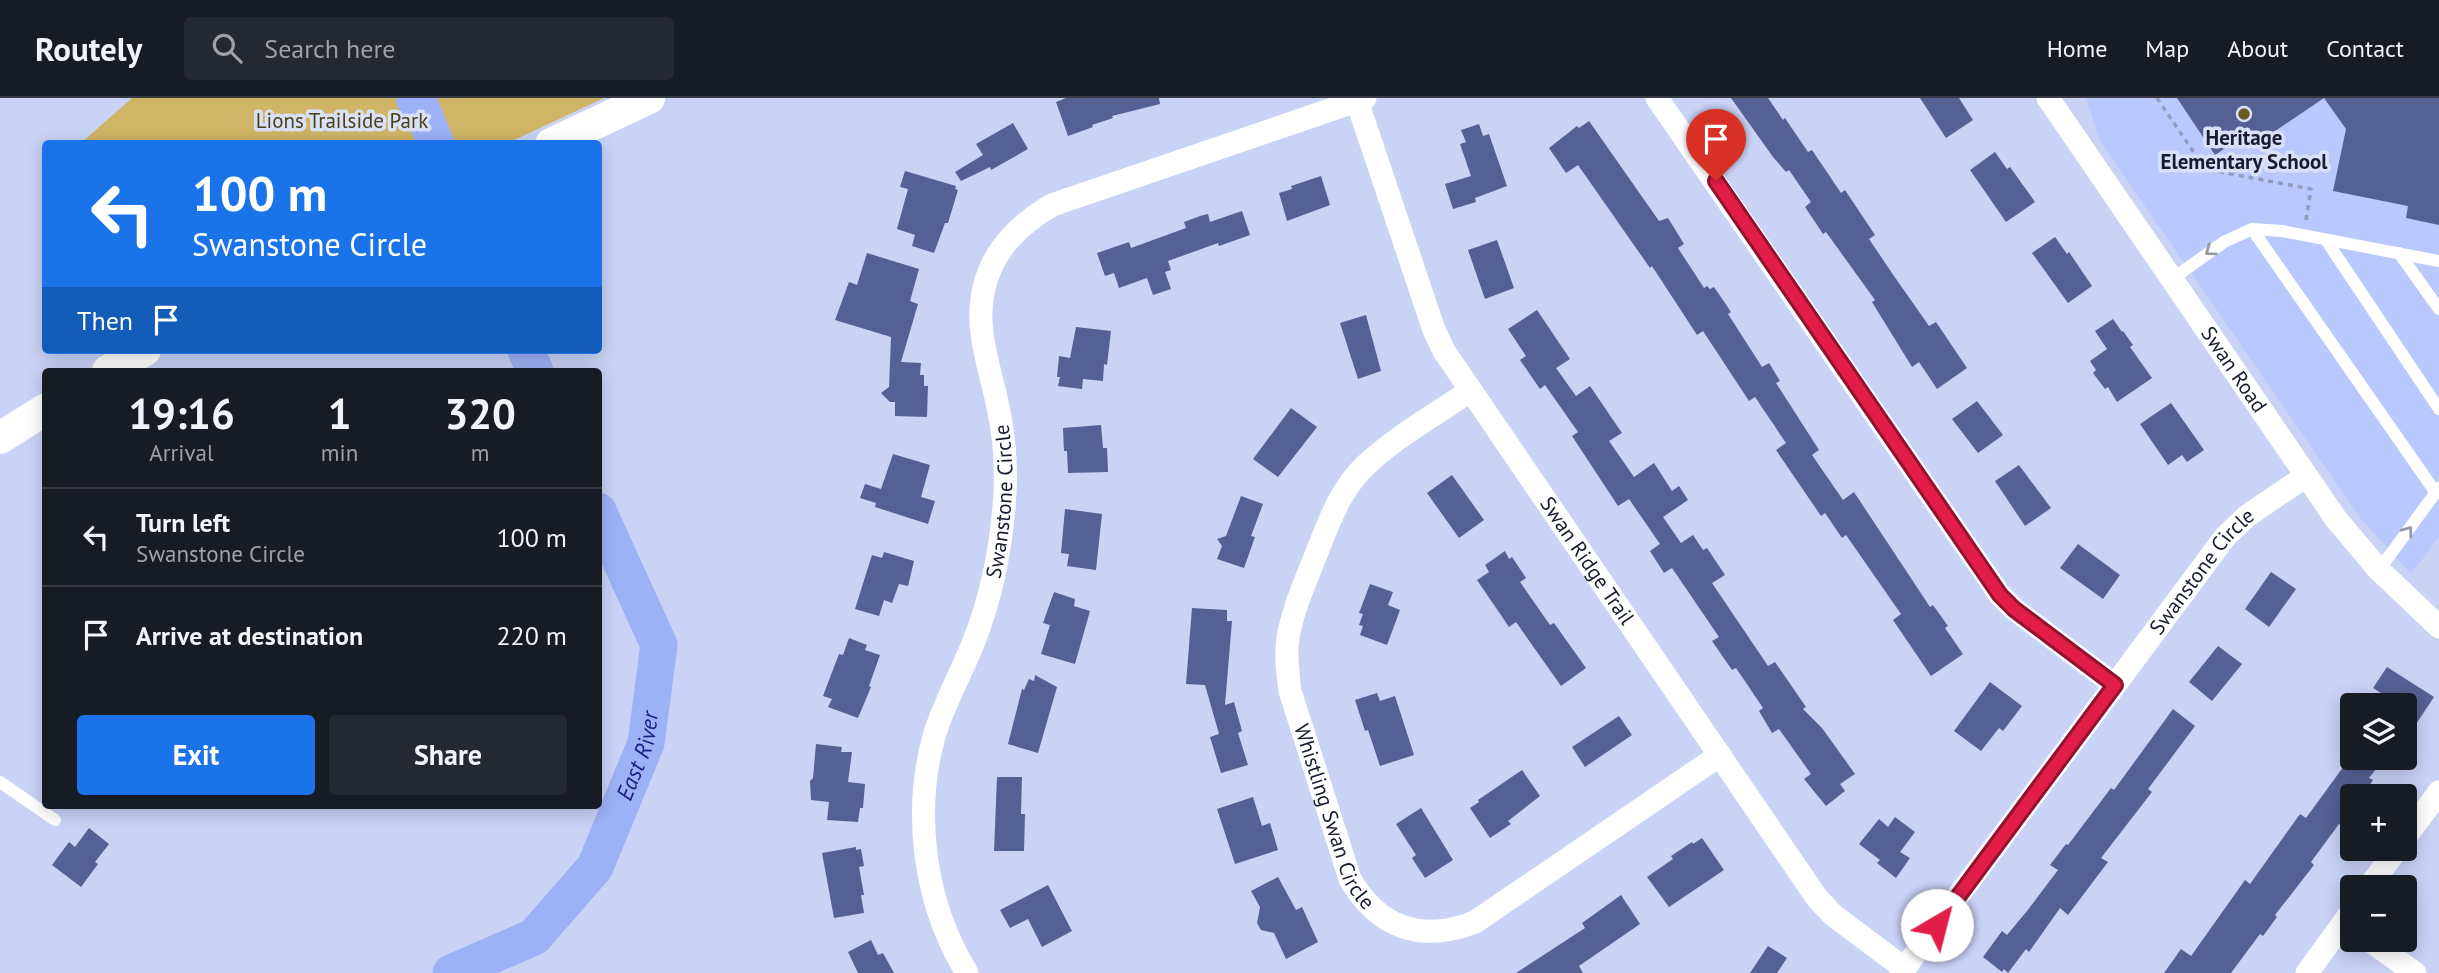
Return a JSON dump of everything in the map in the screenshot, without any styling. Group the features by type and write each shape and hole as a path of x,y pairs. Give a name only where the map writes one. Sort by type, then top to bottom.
{"main road":[{"path":"560,140 649,98"},
{"path":"0,438 42,412"}],"street":[{"path":"1657,98 2000,595 2014,609 2115,685"},
{"name":"Swan Road","path":"2048,98 2336,519 2379,570 2439,627"},
{"name":"Swanstone Circle","path":"967,973 946,931 934,895 926,858 923,821 926,778 935,734 988,600 998,557 1004,505 1004,453 999,408 982,338 980,312 984,287 993,262 1015,231 1052,205 1359,99"},
{"name":"Swan Ridge Trail","path":"1359,99 1434,330 1444,351 1817,898 1833,915 1903,971"},
{"name":"Whistling Swan Circle","path":"1470,391 1385,449 1348,485 1335,507 1293,614 1288,639 1290,691 1350,879 1359,895 1383,917 1402,927 1438,932 1475,922 1720,755"},
{"name":"Swanstone Circle","path":"1903,971 2236,525 2306,475"},
{"path":"2417,822 2439,792"},
{"path":"2307,973 2340,931"},
{"path":"2386,952 2415,973"}],"lane":[{"path":"2252,229 2437,490 2379,570"},
{"path":"2172,279 2224,242 2252,229 2303,235 2439,261"},
{"path":"2326,240 2439,409"},
{"path":"2399,253 2439,309"},
{"path":"0,782 55,820"}],"path":[{"path":"2157,98 2205,169 2311,189 2303,235"}],"shaded area":[{"path":"2086,98 2439,98 2439,537 2411,574 2361,519 2100,141"}],"green space":[{"name":"Lions Trailside Park","path":"132,98 604,98 514,140 84,140"}],"building":[{"path":"1066,98 1159,98 1160,104 1112,116 1113,118 1068,136 1056,102"},
{"path":"1731,98 1768,98 1808,152 1812,150 1841,193 1845,190 1875,235 1869,239 1894,276 1929,326 1936,322 1967,368 1937,389 1919,362 1912,367 1872,302 1875,300 1805,207 1811,202 1789,170 1786,172 1773,157"},
{"path":"1920,98 1959,98 1973,120 1946,138"},
{"name":"Heritage Elementary School","path":"2177,98 2324,98 2259,142 2252,130 2215,155"},
{"path":"2324,98 2439,98 2439,225 2406,218 2408,206 2333,191 2346,129"},
{"path":"1589,121 1659,221 1668,218 1684,244 1678,248 1704,288 1714,287 1762,367 1769,363 1780,381 1776,383 1819,450 1812,455 1843,500 1854,492 1930,607 1933,605 1948,626 1945,628 1963,654 1931,676 1893,620 1901,614 1846,535 1842,538 1825,513 1821,516 1776,450 1786,443 1755,397 1749,401 1703,331 1697,335 1652,266 1650,268 1578,165 1566,173 1549,148 1577,126 1579,128"},
{"path":"1013,123 1028,149 991,170 990,167 961,181 955,172 983,155 976,144"},
{"path":"1479,124 1483,136 1489,134 1507,186 1475,198 1476,202 1453,209 1445,184 1471,176 1460,144 1466,142 1461,130"},
{"path":"1995,152 2007,169 2010,167 2035,202 2006,222 1970,170"},
{"path":"905,171 956,186 955,189 958,190 948,223 945,223 934,253 912,246 915,235 897,229 908,189 900,187"},
{"path":"1321,176 1330,205 1287,221 1279,193"},
{"path":"1242,211 1250,235 1168,261 1171,270 1165,272 1171,289 1153,295 1147,278 1119,288 1114,273 1105,276 1097,253 1129,242 1131,248 1186,228 1184,222 1200,216 1208,214 1210,222"},
{"path":"2055,237 2067,254 2069,252 2092,286 2068,303 2032,253"},
{"path":"1497,240 1514,288 1485,299 1468,250"},
{"path":"867,253 919,269 910,301 918,304 901,362 921,363 920,375 924,375 924,386 928,386 927,417 895,416 895,402 890,402 881,393 889,387 891,337 835,320 849,282 857,285"},
{"path":"1537,310 1570,359 1556,368 1576,396 1590,386 1622,433 1609,441 1634,477 1654,463 1672,491 1679,486 1688,500 1663,517 1681,543 1693,535 1703,550 1707,548 1725,575 1712,583 1768,666 1775,662 1806,707 1803,709 1822,728 1855,774 1840,784 1845,791 1826,806 1804,779 1811,774 1779,729 1772,733 1759,711 1763,708 1736,668 1732,670 1712,641 1719,637 1672,568 1664,573 1650,551 1660,544 1629,499 1618,506 1572,436 1578,432 1545,385 1540,389 1520,360 1526,356 1508,329"},
{"path":"1366,315 1381,371 1358,379 1340,323"},
{"path":"2113,319 2133,345 2130,347 2152,378 2117,402 2108,387 2105,389 2093,373 2096,370 2090,361 2107,349 2095,331"},
{"path":"1076,327 1111,331 1103,381 1083,379 1082,389 1058,386 1060,377 1057,377 1059,356 1070,358"},
{"path":"1977,401 2003,435 1978,453 1952,419"},
{"path":"2171,403 2204,450 2187,462 2182,455 2168,465 2140,424"},
{"path":"1291,408 1317,427 1278,477 1253,459"},
{"path":"1101,425 1103,448 1107,448 1108,472 1068,473 1063,428"},
{"path":"893,454 930,465 921,497 935,501 928,524 875,507 876,503 860,498 865,484 881,489"},
{"path":"2019,465 2051,508 2025,526 1995,481"},
{"path":"1452,475 1484,520 1459,538 1427,493"},
{"path":"1241,496 1263,504 1251,536 1255,537 1244,568 1217,559 1222,546 1217,539 1226,536"},
{"path":"1065,509 1102,514 1096,570 1067,566 1069,554 1061,553"},
{"path":"2078,544 2120,575 2103,599 2060,568"},
{"path":"1505,551 1526,578 1520,582 1550,625 1554,623 1586,668 1561,686 1516,622 1509,627 1477,580 1489,572 1485,565"},
{"path":"884,552 914,561 908,586 899,584 892,603 884,600 879,616 855,609 872,555 882,558"},
{"path":"2271,572 2296,589 2269,627 2245,609"},
{"path":"1370,584 1393,592 1388,605 1400,610 1387,645 1360,635 1363,626 1359,625 1363,614 1359,613"},
{"path":"1054,592 1075,599 1074,606 1090,611 1075,664 1041,654 1050,625 1043,623"},
{"path":"1192,608 1227,610 1227,621 1232,621 1225,705 1234,702 1242,731 1238,733 1248,765 1221,773 1210,737 1219,734 1205,685 1186,684"},
{"path":"849,638 867,645 865,650 880,655 858,718 828,707 832,699 823,696 839,654 843,655"},
{"path":"2218,646 2242,664 2212,701 2189,682"},
{"path":"2387,667 2434,697 2417,722 2417,693 2381,693 2373,688"},
{"path":"1035,675 1057,687 1038,753 1008,744 1022,689 1024,690 1029,679 1034,681"},
{"path":"1990,682 2022,706 2003,731 1999,728 1981,751 1954,731"},
{"path":"1377,693 1380,701 1395,696 1414,755 1380,766 1355,700"},
{"path":"2173,709 2195,726 2148,789 2152,792 2101,858 2108,862 2068,915 2060,908 2029,952 2026,949 2008,973 2004,969 2002,972 1983,957 2002,931 2007,935 2027,911 2058,870 2050,865 2111,788 2114,790"},
{"path":"1619,716 1632,735 1585,767 1572,747"},
{"path":"816,744 842,747 841,752 852,752 848,782 865,784 863,808 860,808 858,822 827,820 829,802 811,800 810,781 813,778"},
{"path":"1522,770 1540,796 1508,821 1511,824 1490,838 1470,808"},
{"path":"2341,770 2375,770 2369,778 2373,780 2370,784 2340,784 2340,825 2311,862 2314,865 2275,915 2277,917 2263,936 2260,934 2231,973 2164,973 2181,949 2191,956 2245,880 2250,884 2300,814 2306,818"},
{"path":"997,777 1022,777 1024,851 994,851"},
{"path":"1253,797 1262,826 1270,823 1278,850 1235,864 1217,809"},
{"path":"1421,808 1453,860 1425,878 1412,858 1416,855 1396,824"},
{"path":"1895,817 1915,832 1900,852 1910,858 1896,878 1877,863 1880,860 1859,844 1879,819 1888,827"},
{"path":"89,828 109,844 81,887 52,865 69,842 75,847"},
{"path":"1702,838 1724,870 1669,907 1647,877 1673,859 1671,856"},
{"path":"856,847 856,850 861,849 864,866 859,867 864,913 834,918 822,853"},
{"path":"1278,877 1296,910 1302,907 1318,942 1286,959 1274,933 1261,930 1257,923 1260,907 1251,891"},
{"path":"1048,885 1072,931 1042,947 1028,919 1010,928 1000,910"},
{"path":"1621,895 1640,924 1579,966 1583,973 1516,973 1585,928 1582,923"},
{"path":"871,940 878,955 883,953 894,973 858,973 848,952"},
{"path":"1768,946 1787,958 1777,973 1750,973"}],"waterway":[{"name":"East River","path":"414,98 420,105 434,140"},
{"name":"East River","path":"528,354 534,368"},
{"name":"East River","path":"451,973 534,937 595,867 646,743 659,645 602,520"}],"place":[{"name":"Heritage Elementary School","path":"2244,114"}],"route":[{"path":"1716,181 2000,595 2014,609 2115,685 1937,925"}]}
